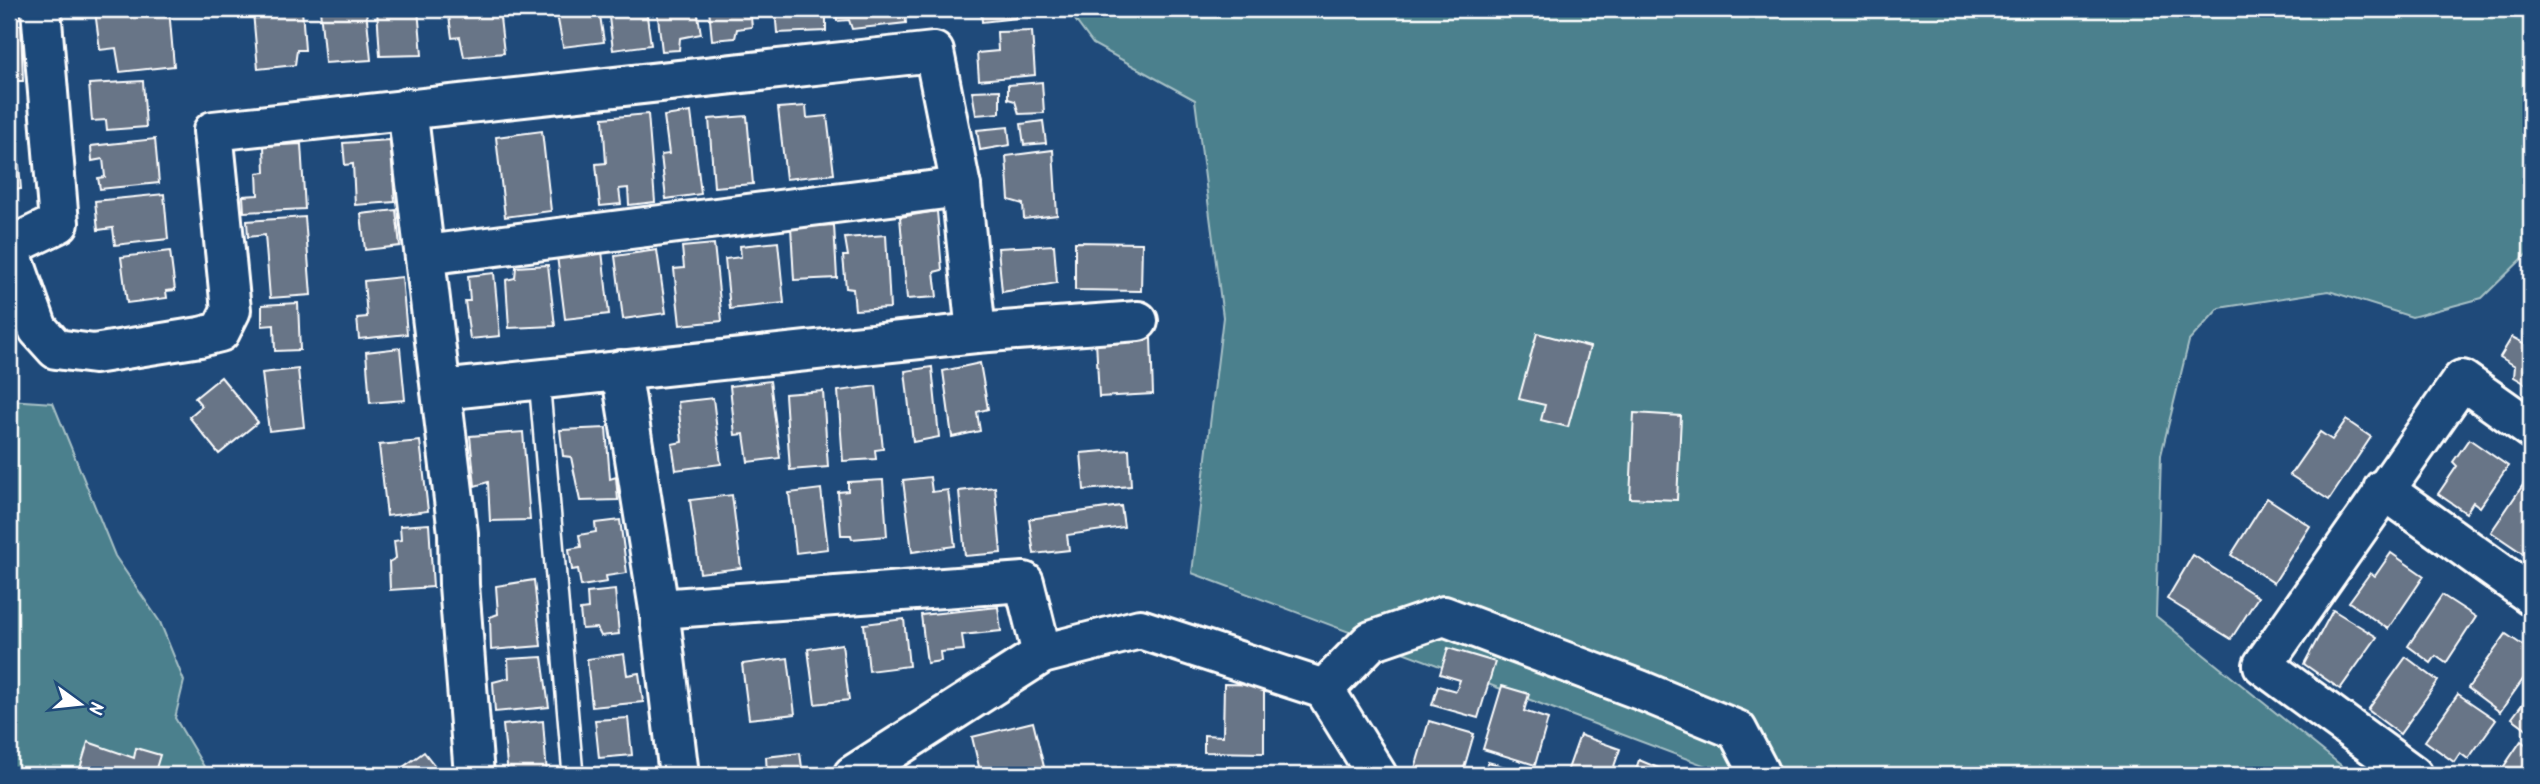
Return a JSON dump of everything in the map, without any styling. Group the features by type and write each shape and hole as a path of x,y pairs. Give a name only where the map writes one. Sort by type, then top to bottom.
{"street":[{"path":"41,9 59,223 9,247 38,328 56,349 94,354 220,332 231,310 213,131 934,52 961,187 976,333"},
{"path":"407,108 458,533 459,585 474,775"},
{"path":"425,255 961,187"},
{"path":"441,390 976,333 1138,321"},
{"path":"621,370 659,609 680,775"},
{"path":"2413,775 2263,665 2462,380 2531,429"},
{"path":"2384,489 2531,594"},
{"path":"659,609 1024,582 1042,654"},
{"path":"1324,689 1371,641 1444,616 1640,690 1737,730 1759,772 1758,775"},
{"path":"853,775 1042,654 1140,629 1324,689 1377,775"}],"lane":[{"path":"538,379 573,775"}],"green space":[{"path":"1067,9 2531,9 2531,250 2482,298 2412,317 2329,291 2219,308 2189,341 2161,455 2156,616 2353,775 1730,775 1192,573 1223,317 1195,100 1093,44"},
{"path":"9,400 53,403 115,556 160,622 184,681 175,718 209,775 9,775"}],"building":[{"path":"169,9 174,66 120,72 116,48 100,50 95,11"},
{"path":"302,9 305,50 297,50 295,65 258,69 253,12"},
{"path":"320,9 366,9 371,60 325,63"},
{"path":"377,9 418,9 422,55 380,56"},
{"path":"448,9 499,9 504,53 464,57 460,37 452,38"},
{"path":"556,9 599,9 604,42 563,47"},
{"path":"608,9 646,9 651,45 613,50"},
{"path":"657,9 697,9 701,34 680,38 679,50 662,51"},
{"path":"709,9 750,9 752,27 737,29 735,38 712,40"},
{"path":"775,9 826,9 826,31 777,33"},
{"path":"836,9 905,9 906,23 852,29 849,20 837,21"},
{"path":"916,9 949,9 949,16 916,16"},
{"path":"981,9 1016,9 1016,18 982,22"},
{"path":"9,25 21,25 23,81 9,81"},
{"path":"1032,31 1035,75 979,80 977,53 998,51 997,32"},
{"path":"143,81 146,127 107,130 106,120 92,121 89,84"},
{"path":"1042,82 1044,113 1019,114 1015,101 1008,99 1008,85"},
{"path":"1000,90 1000,113 976,115 972,91"},
{"path":"806,106 807,118 827,116 834,174 786,179 778,108"},
{"path":"691,112 701,194 666,199 661,155 669,154 664,116"},
{"path":"648,114 655,202 629,205 628,188 619,189 621,204 600,206 596,164 606,163 603,118"},
{"path":"747,116 753,184 714,187 709,119"},
{"path":"1043,121 1046,143 1024,145 1021,124"},
{"path":"1008,127 1010,145 980,150 977,130"},
{"path":"542,131 551,211 505,217 496,137"},
{"path":"155,139 159,183 100,189 98,178 105,177 103,159 92,161 91,146"},
{"path":"390,140 395,202 355,205 353,164 345,165 343,143"},
{"path":"9,142 17,142 21,189 9,190"},
{"path":"301,144 305,209 244,212 243,196 258,195 257,173 265,172 264,146"},
{"path":"1053,150 1057,215 1024,219 1023,204 1009,200 1006,156"},
{"path":"164,194 168,239 115,245 113,228 98,230 95,201"},
{"path":"396,210 400,246 365,250 361,214"},
{"path":"937,211 942,270 934,272 937,297 907,299 900,217"},
{"path":"305,217 311,295 270,298 265,235 248,237 247,221"},
{"path":"834,225 837,278 794,280 791,227"},
{"path":"886,235 890,308 855,310 853,289 846,288 843,256 848,256 845,238"},
{"path":"778,242 784,303 730,309 725,259 741,257 740,246"},
{"path":"1075,242 1142,243 1141,291 1075,290"},
{"path":"714,244 722,321 680,325 674,269 684,268 682,247"},
{"path":"1054,245 1057,283 1002,292 998,248"},
{"path":"657,250 666,313 623,319 615,256"},
{"path":"170,251 175,290 166,291 167,298 127,303 121,257"},
{"path":"602,251 609,314 565,319 557,256"},
{"path":"548,265 555,326 509,328 506,280 515,278 516,267"},
{"path":"494,273 500,336 470,339 465,301 470,301 468,276"},
{"path":"402,277 407,334 359,339 357,318 367,317 364,281"},
{"path":"298,303 300,350 275,351 274,325 262,326 262,305"},
{"path":"1537,333 1590,347 1568,427 1541,420 1545,405 1519,399"},
{"path":"2512,337 2527,345 2531,338 2531,387 2514,377 2515,366 2500,357"},
{"path":"1151,338 1153,394 1099,397 1096,341"},
{"path":"400,348 405,400 370,403 366,352"},
{"path":"980,363 988,409 977,412 980,431 952,437 943,371"},
{"path":"932,367 939,437 913,442 905,371"},
{"path":"298,369 304,427 269,431 262,373"},
{"path":"221,377 258,422 219,454 189,417 202,406 195,398"},
{"path":"770,381 780,458 748,462 744,434 735,435 730,386"},
{"path":"876,386 883,449 875,450 876,459 843,461 838,391"},
{"path":"823,391 828,467 790,470 785,394"},
{"path":"713,398 721,464 676,470 672,444 682,442 678,402"},
{"path":"1634,413 1681,416 1677,500 1630,498"},
{"path":"2346,420 2371,437 2329,500 2290,475 2320,432 2332,440"},
{"path":"606,428 610,479 616,477 618,500 580,501 571,457 563,456 560,430"},
{"path":"523,432 530,520 490,521 488,482 475,486 470,436"},
{"path":"2469,439 2508,466 2480,507 2473,502 2466,513 2438,494 2457,466 2453,462"},
{"path":"420,441 428,511 387,516 379,445"},
{"path":"1129,449 1131,486 1084,490 1081,453"},
{"path":"930,477 932,492 948,490 955,546 912,552 903,480"},
{"path":"2527,479 2531,482 2531,552 2528,557 2491,532"},
{"path":"883,480 887,536 852,539 851,535 841,535 838,492 848,491 848,482"},
{"path":"995,487 1001,553 965,556 959,491"},
{"path":"821,489 828,549 796,553 789,493"},
{"path":"732,495 741,568 700,573 690,500"},
{"path":"2267,498 2310,526 2274,583 2231,555"},
{"path":"1121,506 1124,527 1067,535 1069,550 1034,554 1029,519"},
{"path":"620,520 627,573 606,576 607,582 581,586 578,569 572,570 569,549 581,547 579,535 596,532 595,523"},
{"path":"429,524 433,587 390,590 389,562 396,558 394,541 401,540 400,526"},
{"path":"2391,553 2424,576 2388,629 2349,602 2370,573 2375,576"},
{"path":"2193,555 2258,597 2231,639 2167,599"},
{"path":"534,580 541,646 491,650 490,617 498,614 496,586"},
{"path":"615,590 619,634 601,636 597,628 582,629 580,610 588,609 587,593"},
{"path":"2442,595 2476,617 2446,663 2436,656 2431,663 2408,646"},
{"path":"998,607 1001,631 962,635 964,650 940,652 941,661 927,663 921,615"},
{"path":"2333,610 2377,637 2340,689 2304,664"},
{"path":"904,619 909,666 869,671 864,624"},
{"path":"2506,634 2531,651 2531,668 2500,712 2468,688"},
{"path":"842,644 849,700 815,704 808,649"},
{"path":"1448,648 1495,662 1478,718 1432,705 1438,686 1456,691 1460,680 1440,674"},
{"path":"624,654 627,675 639,673 643,702 592,707 587,659"},
{"path":"542,657 549,707 495,712 493,682 509,678 508,659"},
{"path":"2406,657 2438,681 2400,734 2368,710"},
{"path":"788,658 795,714 749,719 742,664"},
{"path":"1224,684 1264,685 1264,753 1204,752 1204,735 1223,736"},
{"path":"1502,686 1529,694 1524,711 1548,719 1535,765 1483,749"},
{"path":"2458,694 2496,720 2468,759 2460,753 2454,762 2425,741"},
{"path":"2527,698 2531,701 2531,732 2512,718"},
{"path":"628,718 632,755 599,758 595,720"},
{"path":"543,721 547,775 508,775 503,725"},
{"path":"1429,721 1474,734 1462,775 1413,775"},
{"path":"1033,722 1046,775 981,775 972,737"},
{"path":"1580,735 1620,749 1611,775 1566,775"},
{"path":"2521,741 2531,748 2531,775 2498,775"},
{"path":"88,742 134,758 136,748 160,755 154,775 78,775"},
{"path":"424,752 442,775 392,775"},
{"path":"800,753 803,775 751,775 767,773 766,757"},
{"path":"1639,760 1675,775 1634,775"},
{"path":"1488,762 1535,775 1482,775"}]}
